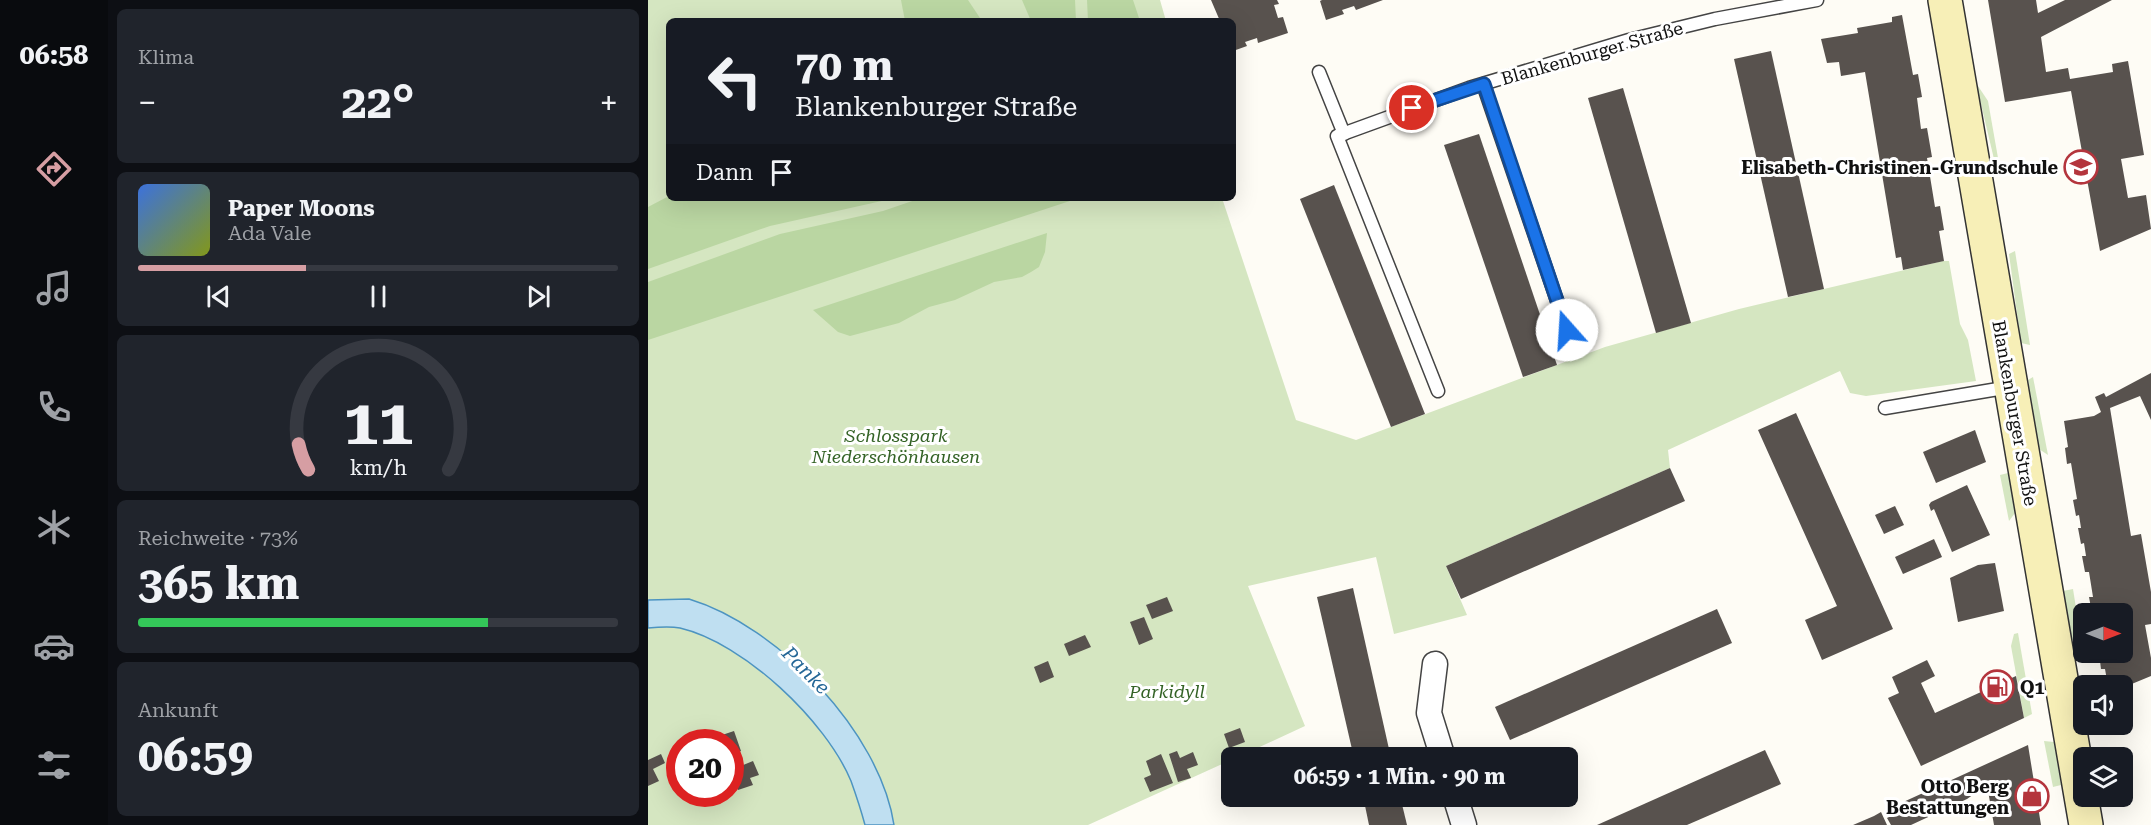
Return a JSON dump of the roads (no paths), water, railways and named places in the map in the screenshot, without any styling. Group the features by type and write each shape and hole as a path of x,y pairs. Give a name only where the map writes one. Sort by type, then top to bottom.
{"main road":[{"name":"Blankenburger Straße","path":"1945,0 2086,825"}],"street":[{"path":"1435,664 1429,713 1440,747"},
{"path":"1458,807 1464,825"}],"lane":[{"name":"Blankenburger Straße","path":"1341,135 1484,84 1658,33 1817,0"},
{"path":"1319,72 1438,391"},
{"path":"1484,84 1567,330"},
{"path":"1885,408 2010,387"}],"water":[{"path":"689,599 723,613 757,633 789,658 820,687 869,754 885,790 894,825 865,825 851,781 823,734 803,710 756,667 705,636 676,627 648,628 648,600"}],"place":[{"name":"Elisabeth-Christinen-Grundschule","path":"2081,167"},
{"name":"Q1","path":"1997,687"},
{"name":"Otto Berg Bestattungen","path":"2032,796"}],"park label":[{"name":"Schlosspark Niederschönhausen","path":"896,445"},
{"name":"Parkidyll","path":"1167,691"}],"water label":[{"name":"Panke","path":"806,670"}]}
